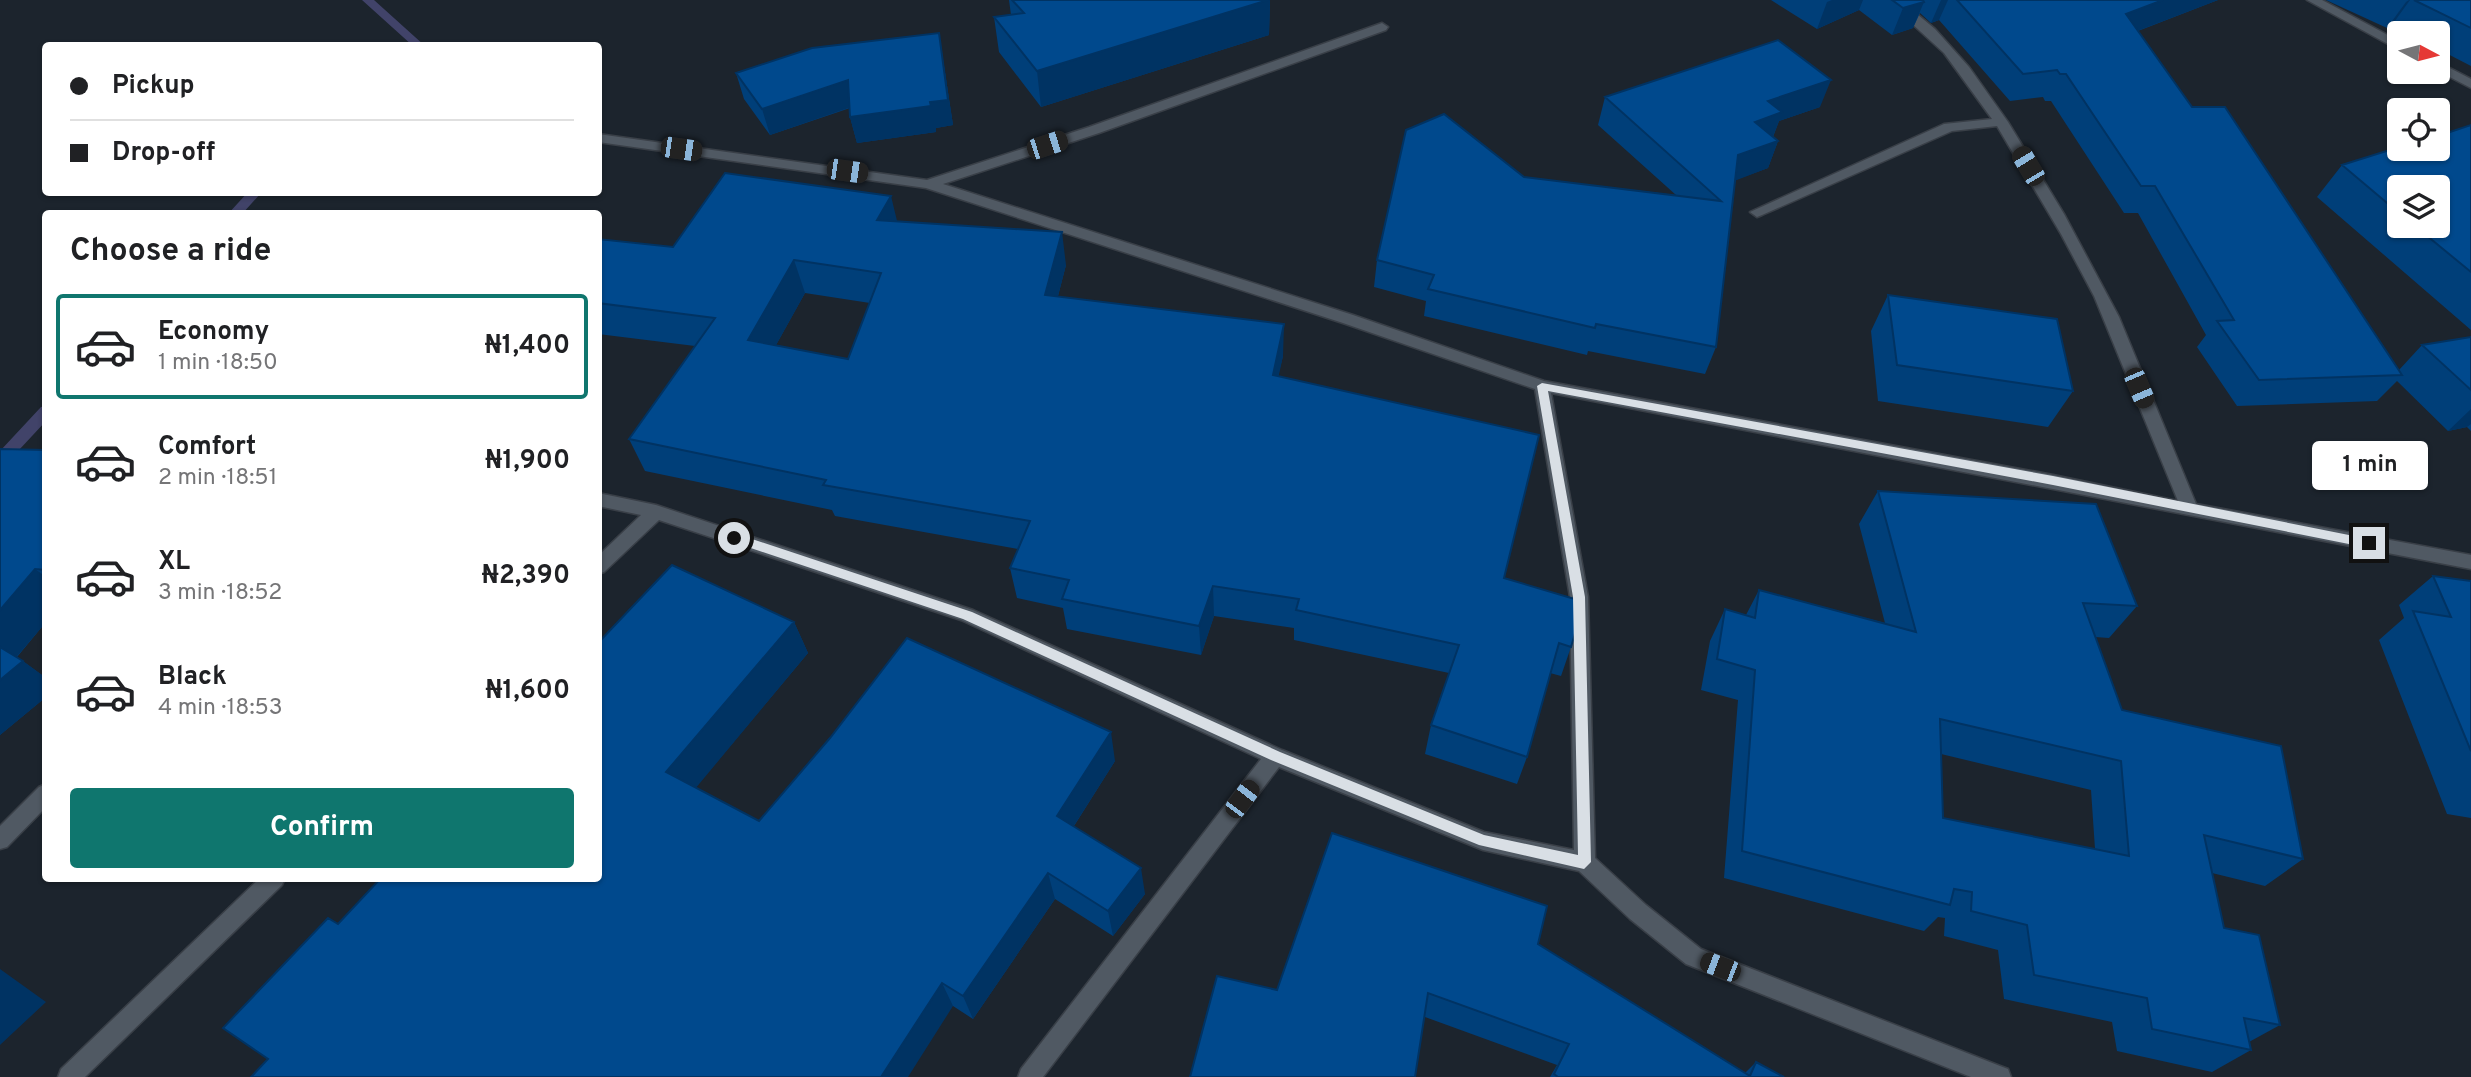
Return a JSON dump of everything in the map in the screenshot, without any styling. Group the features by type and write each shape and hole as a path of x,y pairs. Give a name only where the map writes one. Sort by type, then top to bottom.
{"street":[{"path":"1892,0 1919,18 1947,47 2001,122 2068,231 2111,318 2190,510"},
{"path":"2313,0 2387,40"},
{"path":"928,184 1094,130 1382,27"},
{"path":"2450,73 2471,84"},
{"path":"1757,212 1949,127 2001,122"},
{"path":"602,139 928,184 1348,319 1542,386 2471,562"},
{"path":"1542,386 1579,597 1584,862"},
{"path":"602,500 656,512 967,615 1275,756 1483,841 1584,862 1638,912 1694,957 2000,1077"},
{"path":"602,563 656,512"},
{"path":"1030,1077 1275,756"},
{"path":"0,840 42,797"},
{"path":"69,1077 271,882"}],"building":[{"path":"1012,0 1268,0 1037,71 994,17 1024,13"},
{"path":"1892,0 1923,0 1924,2 1903,8"},
{"path":"1957,0 2163,0 2126,14 2192,107 2225,107 2402,375 2259,380 2217,321 2234,320 2155,186 2141,186 2066,74 2060,74 2057,70 2023,74"},
{"path":"2414,0 2471,0 2471,28"},
{"path":"939,33 948,100 930,102 931,106 850,117 848,80 762,109 736,73 812,48"},
{"path":"1778,40 1831,80 1768,101 1782,112 1755,122 1778,141 1738,155 1716,347 1596,324 1595,328 1428,289 1434,275 1377,260 1406,130 1444,114 1524,177 1721,201 1605,97"},
{"path":"2471,125 2471,272 2430,238 2450,238 2450,175 2387,175 2387,203 2342,165 2387,151 2387,161 2450,161 2450,132"},
{"path":"725,173 891,196 877,220 1062,232 1045,295 1284,324 1273,375 1539,435 1504,578 1578,600 1579,620 1571,647 1559,643 1527,757 1431,725 1459,645 1296,610 1299,599 1213,586 1199,626 1062,599 1069,580 1010,568 1030,521 823,485 826,480 629,439 715,318 602,304 602,239 673,247","holes":["794,260 881,273 848,359 748,340"]},
{"path":"1888,295 2057,319 2073,391 1897,365"},
{"path":"2471,337 2471,390 2422,345"},
{"path":"0,449 42,450 42,570 35,569 0,610"},
{"path":"1878,491 2096,504 2137,606 2083,603 2122,710 2281,746 2303,859 2204,835 2224,928 2259,935 2280,1025 2244,1018 2251,1050 2152,1029 2147,998 2034,975 2027,925 1971,911 1972,892 1954,889 1950,905 1742,851 1755,670 1717,659 1725,609 1755,618 1759,590 1916,632","holes":["1940,719 2121,761 2129,856 1943,818"]},
{"path":"672,565 794,622 666,772 759,821 830,738 907,638 1111,732 1057,816 1141,868 1108,911 1048,873 963,996 942,983 881,1077 251,1077 268,1059 223,1028 328,918 338,924 377,882 602,882 602,639"},
{"path":"2433,576 2471,581 2471,751 2413,611 2451,617"},
{"path":"0,647 23,661 0,680"},
{"path":"1332,833 1547,906 1538,944 1750,1076 1756,1062 1784,1077 1558,1077 1554,1074 1569,1044 1428,993 1415,1077 1190,1077 1217,976 1277,990"}],"waterway":[{"path":"367,0 415,42"},
{"path":"238,210 252,196"},
{"path":"0,461 42,415"}],"route":[{"path":"734,538 967,615 1275,756 1483,841 1584,862 1579,597 1542,386 2369,543"}]}
